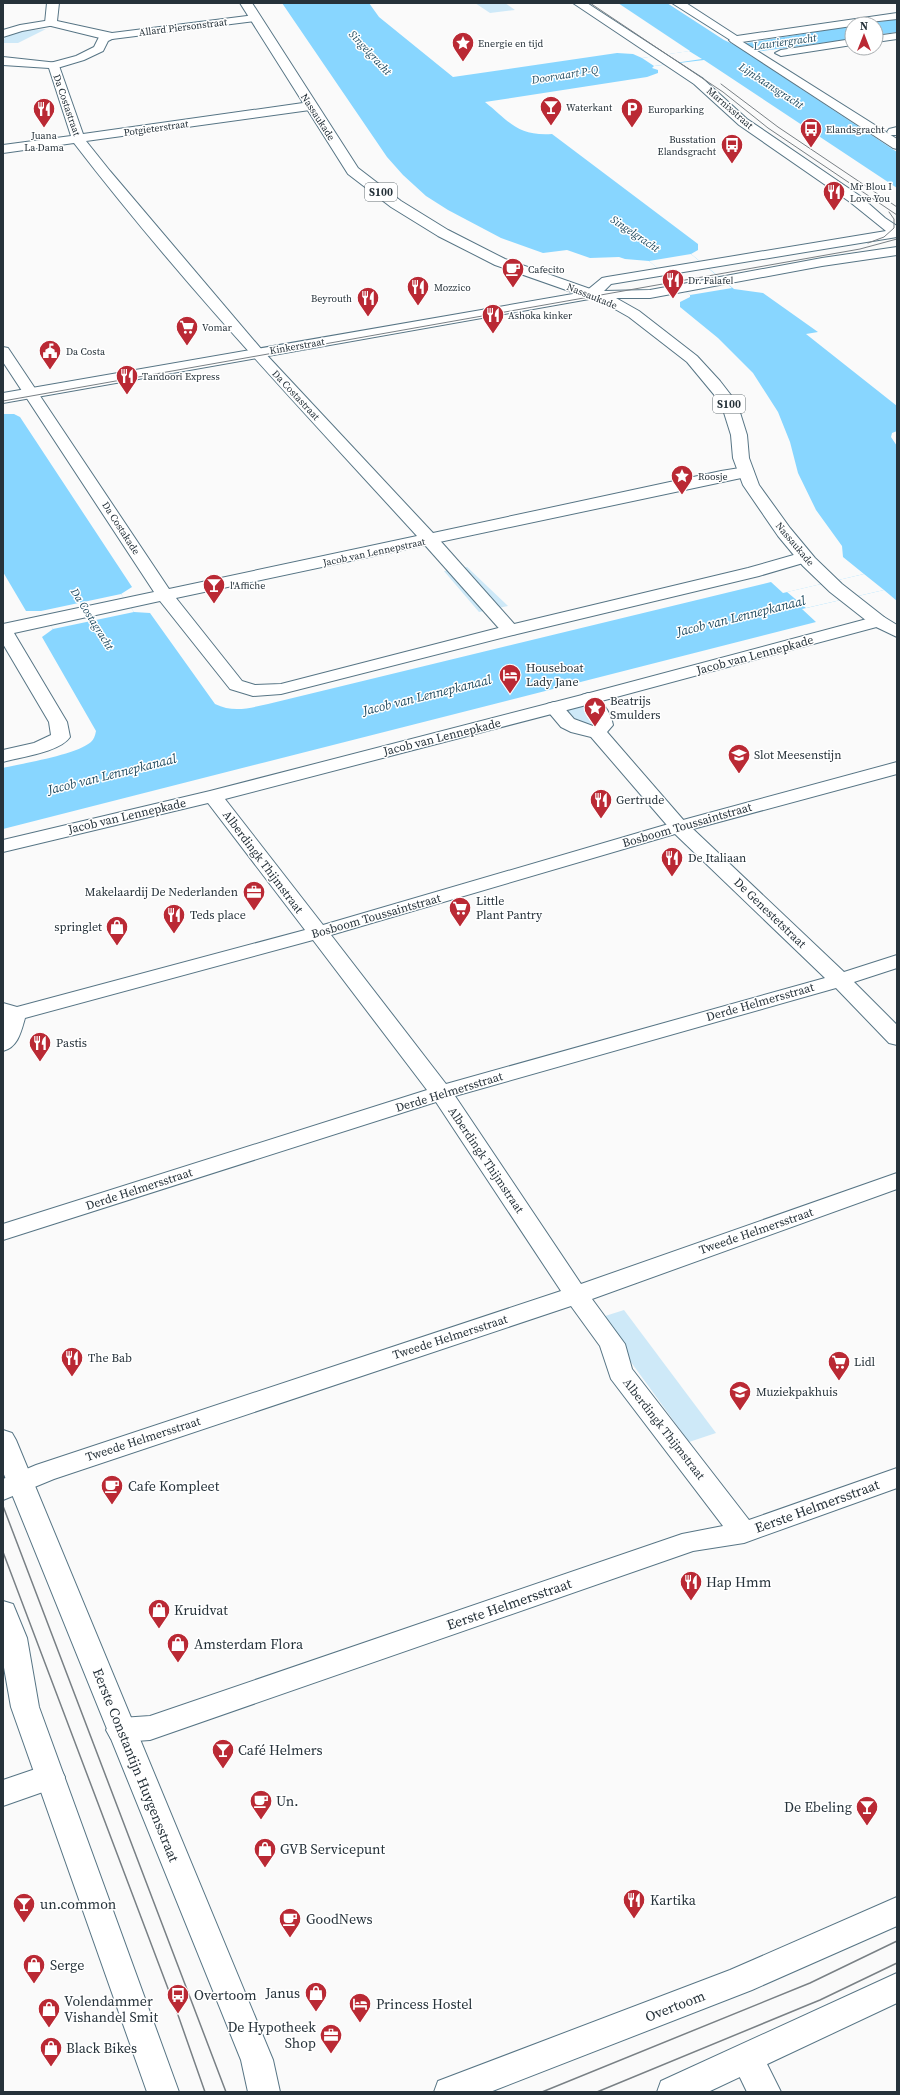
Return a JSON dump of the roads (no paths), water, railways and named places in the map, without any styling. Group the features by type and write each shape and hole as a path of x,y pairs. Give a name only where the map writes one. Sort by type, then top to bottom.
{"street":[{"path":"51,23 53,3"},
{"name":"Nassaukade","path":"246,3 310,106 353,171 396,204 443,233 500,262 610,301 634,314 692,359 715,384 729,403 739,435 741,458 751,485 806,560 836,588 874,618 897,632"},
{"name":"Marnixstraat","path":"579,3 703,85 743,122 854,199 897,232"},
{"path":"678,3 897,145"},
{"path":"739,42 897,16"},
{"name":"Allard Piersonstraat","path":"3,34 20,28 51,23 80,28 100,35 112,36 255,18"},
{"path":"3,60 54,65 80,58 99,49 103,39 112,36"},
{"path":"884,38 897,36"},
{"path":"758,54 781,53 844,43"},
{"name":"Da Costastraat","path":"54,65 78,139 105,174 257,353 430,540 510,630"},
{"name":"Potgieterstraat","path":"3,149 310,106"},
{"path":"881,134 895,131"},
{"name":"Kinkerstraat","path":"590,295 607,281 897,232"},
{"name":"Kinkerstraat","path":"3,398 590,295 650,294 822,262 897,251"},
{"name":"Da Costakade","path":"3,350 165,596 236,685 253,691 280,689 510,630"},
{"name":"Jacob van Lennepstraat","path":"3,630 430,540 721,476 746,472"},
{"path":"510,630 806,560"},
{"name":"Jacob van Lennepkade","path":"3,846 213,796 554,708 874,618"},
{"path":"3,630 58,722 60,737 40,747 3,756"},
{"path":"554,708 568,725 581,730 597,732 604,725 602,716 588,699"},
{"name":"De Genestetstraat","path":"597,732 679,827 840,980 897,1038"},
{"name":"Bosboom Toussaintstraat","path":"10,1012 317,934 679,827 897,768"},
{"name":"Alberdingk Thijmstraat","path":"213,796 317,934 441,1093 576,1295 612,1344 620,1372 744,1533"},
{"name":"Derde Helmersstraat","path":"3,1232 441,1093 840,980 897,961"},
{"path":"3,1044 7,1039 10,1012"},
{"name":"Tweede Helmersstraat","path":"12,1487 45,1472 576,1295 897,1181"},
{"name":"Eerste Constantijn Huygensstraat","path":"3,1440 12,1487 121,1730 237,2015 257,2060 264,2092"},
{"name":"Eerste Helmersstraat","path":"121,1730 150,1728 692,1541 744,1533 897,1478"},
{"path":"3,1612 13,1638 25,1707 162,2092"},
{"path":"3,1793 50,1777"},
{"name":"Overtoom","path":"450,2092 741,1980 897,1911"},
{"path":"674,2092 747,2059 897,1987"},
{"path":"747,2059 765,2092"}],"water":[{"path":"282,3 369,3 379,17 453,77 617,53 633,54 642,58 690,51 618,3 667,3 724,40 735,45 844,27 844,40 747,53 897,152 897,188 704,60 654,66 652,68 658,70 658,73 647,77 485,102 515,127 530,133 552,134 698,244 698,250 691,254 734,289 763,293 818,332 806,334 897,406 897,431 892,433 891,437 897,446 897,601 884,590 802,609 816,622 3,829 3,768 74,751 91,742 96,731 42,637 53,629 42,611 26,611 3,572 3,414 14,414 20,417 132,587 121,594 134,612 150,613 215,704 222,707 242,709 255,707 771,582 783,593 864,574 843,557 842,546 816,510 798,473 790,442 778,412 753,373 718,338 680,307 680,302 690,297 690,295 649,261 619,257 590,258 567,250 543,253 501,238 448,210 426,196 403,175 387,157"},
{"path":"897,19 897,32 884,34 884,21"}],"tram line":[{"path":"590,3 723,92 768,128 897,215"},
{"path":"721,84 778,127 897,207"},
{"path":"868,243 884,237 894,228 894,219 889,212"},
{"path":"3,401 860,249 897,239"},
{"path":"3,1506 226,2092"},
{"path":"3,1552 178,2015 205,2092"},
{"path":"542,2092 810,1983 897,1941"},
{"path":"597,2092 820,2000 897,1963"}],"place":[{"name":"Energie en tijd","path":"463,62"},
{"name":"Waterkant","path":"551,126"},
{"name":"Juana La Dama","path":"44,128"},
{"name":"Europarking","path":"632,128"},
{"name":"Elandsgracht","path":"811,148"},
{"name":"Busstation Elandsgracht","path":"732,164"},
{"name":"Mr Blou I Love You","path":"834,212"},
{"name":"Cafecito","path":"513,288"},
{"name":"Dr. Falafel","path":"673,300"},
{"name":"Mozzico","path":"418,306"},
{"name":"Beyrouth","path":"368,318"},
{"name":"Ashoka kinker","path":"493,334"},
{"name":"Vomar","path":"187,346"},
{"name":"Da Costa","path":"50,370"},
{"name":"Tandoori Express","path":"127,396"},
{"name":"Roosje","path":"682,496"},
{"name":"l'Affiche","path":"214,604"},
{"name":"Houseboat Lady Jane","path":"510,694"},
{"name":"Beatrijs Smulders","path":"595,728"},
{"name":"Slot Meesenstijn","path":"739,774"},
{"name":"Gertrude","path":"601,820"},
{"name":"De Italiaan","path":"672,878"},
{"name":"Makelaardij De Nederlanden","path":"254,912"},
{"name":"Little Plant Pantry","path":"460,928"},
{"name":"Teds place","path":"174,934"},
{"name":"springlet","path":"117,946"},
{"name":"Pastis","path":"40,1062"},
{"name":"The Bab","path":"72,1378"},
{"name":"Lidl","path":"839,1382"},
{"name":"Muziekpakhuis","path":"740,1412"},
{"name":"Cafe Kompleet","path":"112,1506"},
{"name":"Hap Hmm","path":"691,1602"},
{"name":"Kruidvat","path":"159,1630"},
{"name":"Amsterdam Flora","path":"178,1664"},
{"name":"Café Helmers","path":"223,1770"},
{"name":"Un.","path":"261,1820"},
{"name":"De Ebeling","path":"867,1826"},
{"name":"GVB Servicepunt","path":"265,1868"},
{"name":"Kartika","path":"634,1920"},
{"name":"un.common","path":"24,1924"},
{"name":"GoodNews","path":"290,1938"},
{"name":"Serge","path":"34,1984"},
{"name":"Janus","path":"316,2012"},
{"name":"Overtoom","path":"178,2014"},
{"name":"Princess Hostel","path":"360,2024"},
{"name":"Volendammer Vishandel Smit","path":"49,2028"},
{"name":"De Hypotheek Shop","path":"331,2054"},
{"name":"Black Bikes","path":"51,2068"}],"water label":[{"name":"Lauriergracht","path":"785,42"},
{"name":"Singelgracht","path":"370,53"},
{"name":"Doorvaart P-Q","path":"565,75"},
{"name":"Lijnbaansgracht","path":"771,86"},
{"name":"Singelgracht","path":"635,234"},
{"name":"Jacob van Lennepkanaal","path":"741,616"},
{"name":"Da Costagracht","path":"92,619"},
{"name":"Jacob van Lennepkanaal","path":"427,695"},
{"name":"Jacob van Lennepkanaal","path":"112,774"}]}
